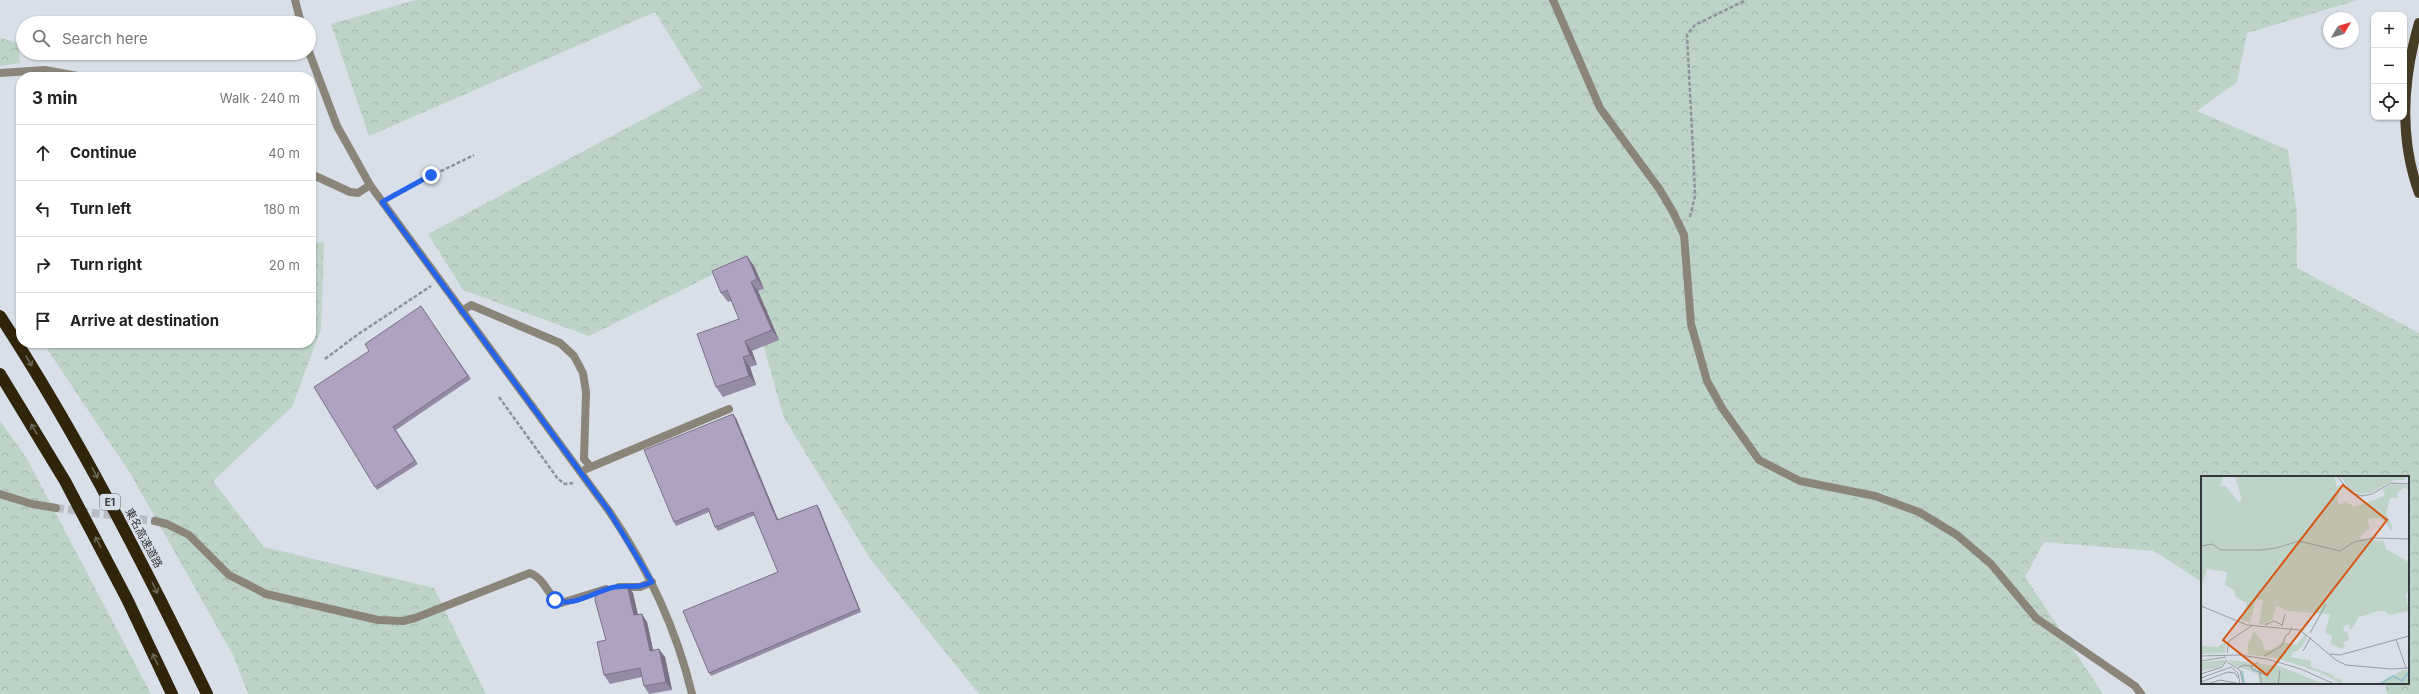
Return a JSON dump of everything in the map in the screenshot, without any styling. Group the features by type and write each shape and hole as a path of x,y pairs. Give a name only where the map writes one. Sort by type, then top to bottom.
{"highway":[{"name":"東名高速道路","path":"0,316 16,342"},
{"name":"東名高速道路","path":"19,348 92,467 153,584 207,694"},
{"path":"0,374 65,481 127,599 172,694"}],"main road":[{"path":"2419,22 2410,60 2405,113 2411,165 2419,193"}],"street":[{"path":"295,0 299,16"},
{"path":"1553,0 1600,108 1660,190 1684,234 1691,324 1707,381 1722,408 1759,460 1800,481 1875,496 1919,512 1958,535 1991,564 2036,618 2135,686 2141,694"},
{"path":"312,60 337,126 370,185 624,533 652,582 675,637 692,694"},
{"path":"0,73 45,70 56,72"},
{"path":"316,176 350,192 358,193 370,185"},
{"path":"462,311 472,305 560,343 574,356 583,373 586,392 584,459 590,466"},
{"path":"582,474 590,466 729,409"},
{"path":"0,494 32,504 56,508"},
{"path":"155,521 167,524 189,535 229,575 256,590 391,622 415,618 530,573 537,576 555,600 561,603 608,588 640,587 652,582"}],"path":[{"path":"1684,234 1695,196 1687,35 1695,25 1746,0"},
{"path":"382,202 416,182 474,155"},
{"path":"325,359 357,335 439,280"},
{"path":"499,397 561,482 569,484 582,474"}],"green space":[{"path":"416,0 2358,0 2247,33 2237,82 2197,111 2288,150 2297,214 2297,268 2419,333 2419,694 2387,694 2385,684 2409,684 2409,476 2201,476 2201,581 2154,551 2044,542 2025,577 2103,694 979,694 871,560 783,416 740,261 589,336 463,290 428,234 702,88 655,12 369,136 331,24"},
{"path":"0,38 16,42 16,60 20,60 20,63 0,66"},
{"path":"324,242 321,329 316,342 316,243"},
{"path":"46,348 314,348 292,407 213,481 264,547 434,588 486,694 248,694 233,655 130,473"},
{"path":"0,421 26,457 151,694 0,694"}],"building":[{"path":"747,256 757,279 751,282 772,330 745,341 750,355 743,357 749,376 716,387 697,334 739,319 727,290 721,293 712,271"},
{"path":"421,306 468,376 393,427 415,461 375,487 314,387 369,351 365,344"},
{"path":"733,414 777,520 817,505 859,609 709,673 683,611 778,572 753,512 715,527 708,508 674,522 644,450"},
{"path":"627,585 634,615 642,614 650,651 659,649 666,682 644,686 640,668 604,675 597,642 606,640 595,600 597,589"}],"tunnel":[{"path":"56,508 155,521"}],"route":[{"path":"431,175 392,195 382,202 609,511 624,533 652,582 640,587 626,586 608,588 568,603 561,603 555,600"}]}
